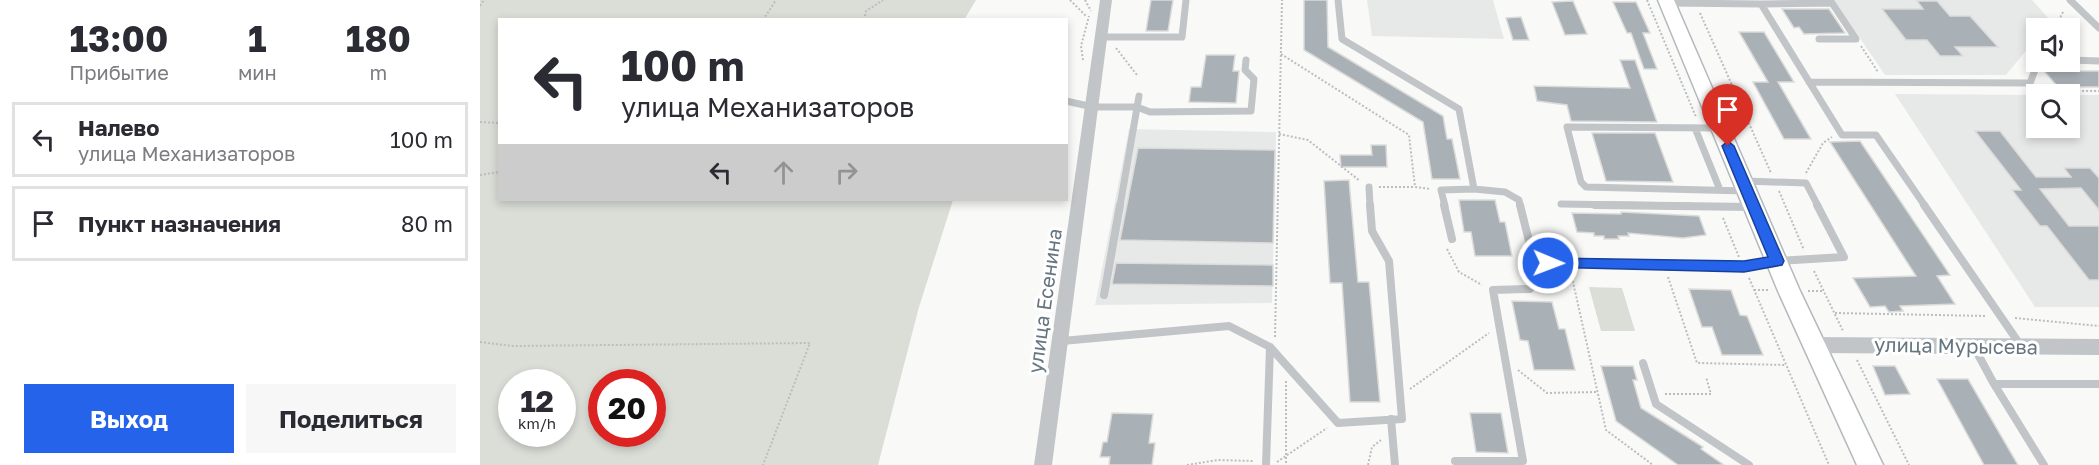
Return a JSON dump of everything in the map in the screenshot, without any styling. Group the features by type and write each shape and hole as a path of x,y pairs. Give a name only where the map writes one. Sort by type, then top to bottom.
{"main road":[{"path":"1660,1 1705,128 1748,193 1813,345 1870,465"}],"street":[{"name":"улица Есенина","path":"1043,465 1104,35 1106,0"},
{"name":"улица Мурысева","path":"1813,345 2099,347"}],"lane":[{"path":"1104,35 1182,37 1186,0"},
{"path":"1338,0 1342,39 1459,108 1474,189"},
{"path":"2070,0 2099,28"},
{"path":"1660,1 1761,4 1785,1 1831,1 1856,39"},
{"path":"1761,4 1842,135 1876,135 2023,348"},
{"path":"1819,39 1856,39"},
{"path":"1068,101 1093,107 1137,107 1150,112 1251,111 1254,79 1245,70 1246,60"},
{"path":"2080,60 2099,61"},
{"path":"1809,82 2030,83 2034,72"},
{"path":"1104,295 1139,96"},
{"path":"1720,190 1705,128 1567,127 1581,182 1586,187 1720,190 1748,193"},
{"path":"1452,239 1441,190 1474,189 1505,192 1519,200 1532,253 1548,263 1744,267 1777,261 1844,257 1806,183 1775,181 1718,207 1561,204"},
{"path":"1062,341 1229,326 1270,347 1338,423 1402,419 1389,261 1372,231 1369,187"},
{"path":"1455,461 1523,461 1493,290 1530,290 1548,263"},
{"path":"1267,463 1270,347"},
{"path":"1974,347 2044,465"},
{"path":"1643,363 1656,404 1749,465"},
{"path":"1994,384 2099,384"},
{"path":"1390,419 1395,465"}],"path":[{"path":"480,6 484,0"},
{"path":"764,18 776,0"},
{"path":"864,18 866,11 883,0"},
{"path":"1070,0 1104,35 1137,75"},
{"path":"1085,0 1091,11 1088,18"},
{"path":"1282,0 1275,345 1286,356 1286,465"},
{"path":"1660,1 1705,128"},
{"path":"1695,3 1809,260 1909,465"},
{"path":"2060,18 2065,9"},
{"path":"1856,39 1885,82"},
{"path":"1281,54 1408,135 1415,187"},
{"path":"2030,83 2059,91 2099,91"},
{"path":"480,122 498,123"},
{"path":"1799,183 1823,143 1840,132"},
{"path":"1279,134 1308,140 1369,187 1415,187 1441,190"},
{"path":"480,175 498,172"},
{"path":"1718,207 1829,465"},
{"path":"1452,239 1447,249 1451,265 1470,281 1493,290"},
{"path":"1570,270 1606,430 1653,465"},
{"path":"1666,272 1697,363 1786,365"},
{"path":"1834,313 2001,317 2099,326"},
{"path":"1400,395 1500,325"},
{"path":"480,342 513,346 810,343 763,465"},
{"path":"1507,361 1547,393 1598,392"},
{"path":"1653,394 1711,394 1706,377"},
{"path":"1187,465 1218,460 1275,463 1300,444 1338,423"},
{"path":"1368,465 1372,447 1392,431"}],"shaded area":[{"path":"480,0 976,0 965,18 498,18 498,201 953,201 919,307 878,465 480,465"},
{"path":"1367,0 1493,0 1504,39 1372,36"},
{"path":"1834,0 2032,0 2048,18 2026,18 2026,50 2006,75 1885,75"},
{"path":"1895,94 2026,95 2026,138 2080,138 2080,95 2099,95 2099,307 2035,307"},
{"path":"1129,129 1276,132 1272,303 1095,305"},
{"path":"1589,287 1622,288 1635,331 1601,331"}],"building":[{"path":"1151,0 1173,0 1168,31 1146,31"},
{"path":"1304,0 1327,0 1328,47 1443,116 1447,139 1452,139 1460,179 1432,179 1423,122 1304,50"},
{"path":"1573,1 1587,34 1565,35 1552,2"},
{"path":"1917,1 1937,1 1950,16 1970,16 1998,47 1955,47 1963,56 1940,56 1927,40 1906,40 1882,9 1923,9"},
{"path":"1613,2 1636,2 1650,33 1643,33 1657,69 1644,69 1631,33 1627,33"},
{"path":"1782,9 1829,9 1845,33 1804,34 1799,27 1794,28"},
{"path":"1521,17 1529,40 1513,40 1506,18"},
{"path":"1739,32 1764,32 1794,82 1778,82 1811,139 1784,139 1753,82 1768,82"},
{"path":"1206,55 1235,55 1233,71 1239,71 1236,103 1189,102 1191,87 1201,87"},
{"path":"1620,60 1635,60 1657,122 1571,121 1567,105 1537,101 1534,86 1630,88"},
{"path":"2099,71 2099,87 2055,84 2045,72"},
{"path":"1975,131 2000,131 2036,177 2071,177 2064,168 2090,168 2099,178 2099,210 2081,188 2040,189 2069,226 2099,226 2099,280 2089,280 2047,226 2040,226 2012,190 2021,190"},
{"path":"1592,133 1655,133 1673,182 1606,181"},
{"path":"1860,141 1950,275 1937,276 1955,304 1900,306 1903,311 1889,312 1885,306 1870,307 1853,278 1916,276 1830,142"},
{"path":"1371,145 1386,145 1387,167 1341,167 1340,155 1372,155"},
{"path":"1138,148 1275,150 1273,243 1120,240"},
{"path":"1349,180 1358,282 1369,282 1380,402 1350,402 1342,283 1330,283 1324,181"},
{"path":"1459,200 1495,200 1500,222 1505,222 1512,256 1475,256 1471,232 1464,232"},
{"path":"1621,212 1699,216 1706,235 1683,238 1628,233 1629,236 1618,236 1619,239 1604,239 1604,236 1594,236 1594,233 1577,232 1572,213 1621,214"},
{"path":"1116,263 1273,265 1273,286 1112,284"},
{"path":"1689,289 1731,290 1740,315 1747,316 1763,355 1722,355 1712,327 1702,327"},
{"path":"1512,301 1552,302 1559,329 1565,329 1575,370 1534,370 1528,341 1520,340"},
{"path":"1601,366 1633,366 1637,380 1633,380 1641,408 1703,447 1701,449 1724,465 1678,465 1616,421"},
{"path":"1873,366 1895,366 1910,394 1885,395"},
{"path":"1937,379 1968,379 2018,465 1984,465"},
{"path":"1112,413 1153,414 1149,443 1155,443 1152,465 1109,465 1110,457 1100,457 1103,442 1107,442"},
{"path":"1470,413 1501,413 1508,453 1476,452"}],"route":[{"path":"1548,263 1744,267 1777,261 1728,146"}]}
